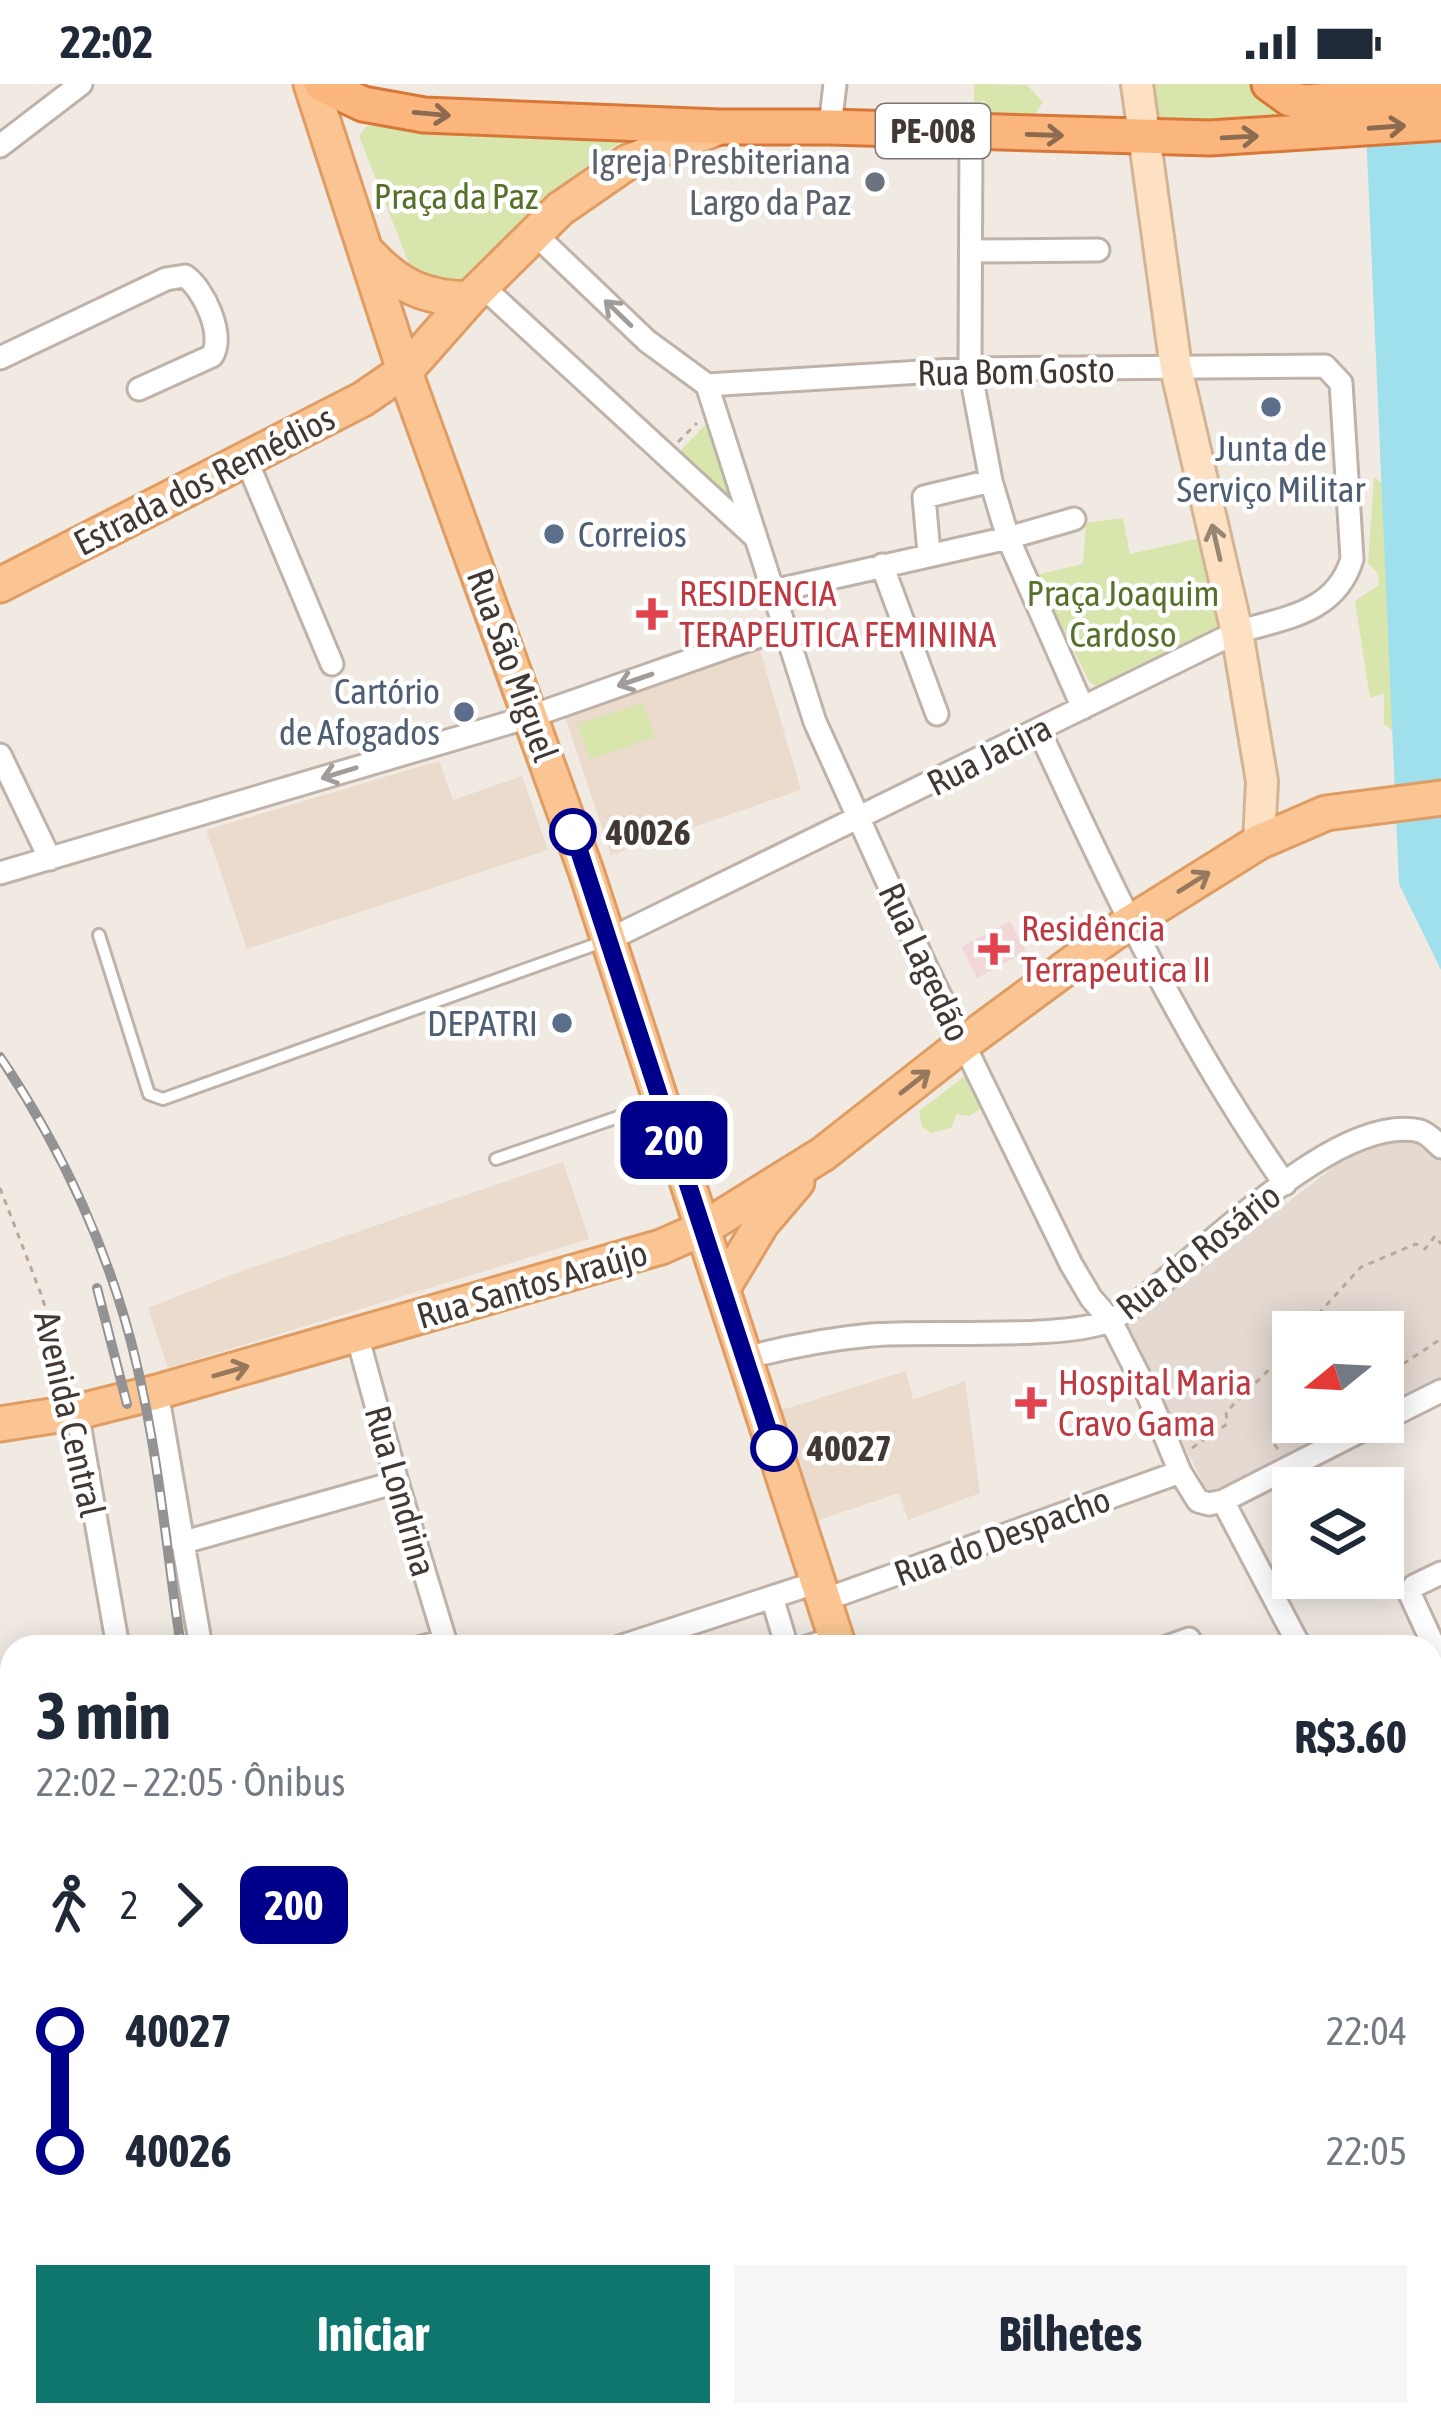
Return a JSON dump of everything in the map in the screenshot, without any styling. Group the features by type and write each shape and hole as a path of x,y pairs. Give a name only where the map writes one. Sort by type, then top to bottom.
{"highway":[{"name":"PE-008","path":"321,84 363,104 424,115 1148,139 1330,116 1441,91"},
{"name":"PE-008","path":"1269,84 1330,116 1441,123"}],"main road":[{"name":"Rua São Miguel","path":"311,84 404,370 532,716 724,1286 821,1591 827,1635"},
{"path":"1137,84 1176,368 1237,632 1262,781 1258,842"},
{"path":"404,370 560,209 628,162 718,128"},
{"path":"367,253 392,278 414,291 429,296 475,292"},
{"name":"Estrada dos Remédios","path":"0,585 363,399 404,370"},
{"path":"724,1286 762,1223 823,1154 1130,922 1302,820 1360,806 1441,798"},
{"name":"Rua Santos Araújo","path":"0,1424 77,1412 157,1392 661,1247 704,1228 823,1154"}],"street":[{"path":"0,146 81,84"},
{"path":"830,127 836,84"},
{"path":"971,132 970,369 991,481 1008,538 1083,708"},
{"path":"535,234 710,396"},
{"path":"970,251 1099,250"},
{"path":"0,358 166,279 185,276 196,284 218,349 140,389"},
{"path":"475,292 758,540"},
{"name":"Rua Bom Gosto","path":"710,396 970,369 1324,366 1341,383 1352,559"},
{"name":"Rua Lagedão","path":"710,396 815,722 963,1044 1070,1264 1111,1321 1178,1466 1198,1501 1216,1503 1293,1635"},
{"path":"246,459 332,664"},
{"path":"929,554 924,497 991,481"},
{"path":"773,590 1008,538 1074,518"},
{"name":"Rua Jacira","path":"608,940 1237,632 1317,608 1346,579 1352,559"},
{"path":"882,565 937,714"},
{"path":"0,873 532,716 785,627"},
{"path":"1039,730 1130,922 1228,1099 1285,1184"},
{"path":"0,755 50,859"},
{"name":"Rua do Rosário","path":"745,1358 804,1343 874,1335 1014,1332 1111,1321 1318,1159 1355,1141 1400,1131 1434,1140"},
{"name":"Rua Londrina","path":"357,1334 443,1635"},
{"path":"1404,1410 1441,1391"},
{"path":"157,1392 199,1635"},
{"name":"Avenida Central","path":"77,1412 116,1635"},
{"path":"1216,1503 1336,1443"},
{"name":"Rua do Despacho","path":"656,1635 772,1597 821,1591 1178,1466"},
{"path":"182,1543 397,1483"},
{"path":"1428,1635 1410,1594 1414,1586 1441,1573"},
{"path":"772,1597 783,1635"}],"lane":[{"path":"99,934 149,1094 163,1099 608,940"},
{"path":"496,1159 662,1102"}],"path":[{"path":"664,456 710,396"},
{"name":"Avenida Central","path":"0,1188 41,1294 77,1412"},
{"path":"1321,1311 1361,1267 1416,1244 1425,1249 1435,1236 1441,1244"},
{"path":"1404,1363 1441,1339"},
{"path":"1178,1466 1227,1424 1226,1412 1272,1367"},
{"path":"1276,1443 1288,1466"}],"shaded area":[{"path":"758,643 801,790 611,855 564,714"},
{"path":"439,761 453,800 522,776 548,850 247,949 206,830"},
{"name":"Residência Terrapeutica II","path":"1010,921 1026,952 977,978 961,947"},
{"path":"1417,1136 1441,1161 1441,1379 1404,1398 1404,1311 1272,1311 1272,1443 1313,1443 1209,1495 1126,1328 1372,1137"},
{"path":"563,1162 589,1239 168,1368 148,1308 247,1269"},
{"path":"906,1371 913,1400 965,1381 980,1493 908,1520 899,1493 810,1523 772,1413"}],"green space":[{"path":"974,84 1027,85 1043,102 1032,119 987,118 985,101 974,102"},
{"path":"1149,84 1249,84 1301,117 1158,125"},
{"name":"Praça da Paz","path":"367,126 637,133 569,181 471,279 458,286 419,278 410,266 359,136"},
{"path":"712,418 740,511 676,455"},
{"path":"1374,477 1387,487 1393,731 1384,724 1384,693 1370,698 1355,601 1379,585 1378,574 1368,563"},
{"name":"Praça Joaquim Cardoso","path":"1123,518 1130,554 1205,537 1219,626 1207,637 1099,689 1089,681 1036,575 1083,564 1086,523"},
{"path":"643,703 655,737 590,759 577,724"},
{"path":"965,1076 984,1106 970,1116 957,1114 951,1128 931,1133 922,1127 919,1111"}],"water":[{"path":"1364,84 1441,84 1441,970 1399,884"}],"railway":[{"path":"0,1057 83,1206 127,1325 151,1436 179,1635"},
{"path":"97,1288 127,1404"}],"bus line":[{"name":"200","path":"573,832 774,1448"}],"place":[{"name":"Igreja Presbiteriana Largo da Paz","path":"875,182"},
{"name":"Junta de Serviço Militar","path":"1271,407"},
{"name":"Correios","path":"554,534"},
{"name":"RESIDENCIA TERAPEUTICA FEMININA","path":"652,614"},
{"name":"Cartório de Afogados","path":"464,712"},
{"name":"40026","path":"573,832"},
{"name":"Residência Terrapeutica II","path":"994,949"},
{"name":"DEPATRI","path":"562,1023"},
{"name":"Hospital Maria Cravo Gama","path":"1031,1403"},
{"name":"40027","path":"774,1448"}]}
